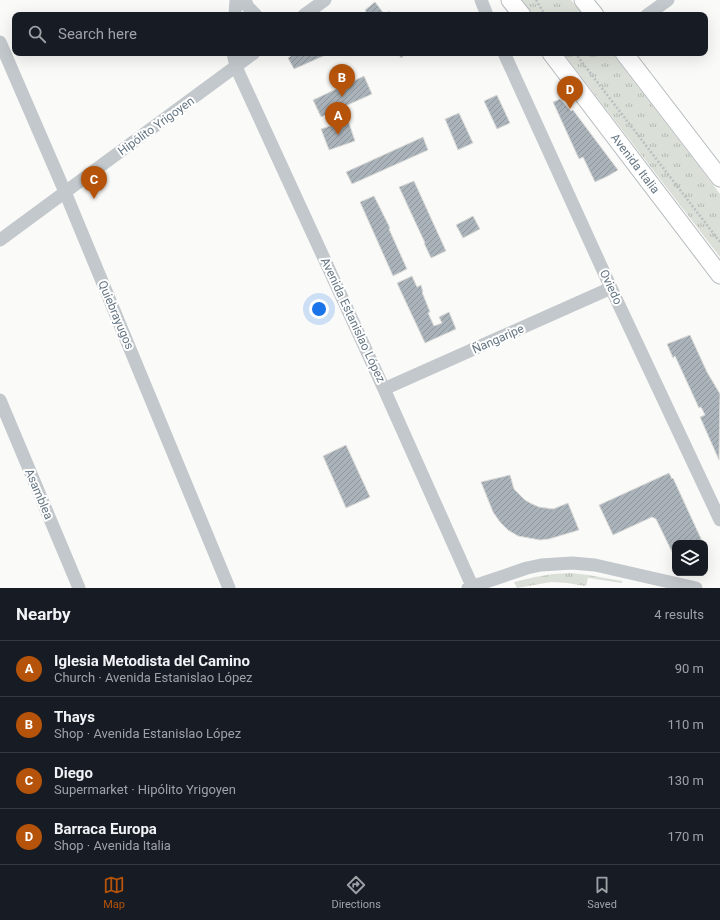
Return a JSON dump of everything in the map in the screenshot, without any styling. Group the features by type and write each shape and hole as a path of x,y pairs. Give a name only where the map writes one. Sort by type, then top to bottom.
{"main road":[{"path":"510,0 520,12"},
{"path":"583,0 592,12"},
{"name":"Avenida Italia","path":"553,56 720,274"},
{"path":"626,56 720,178"}],"street":[{"path":"235,12 236,0"},
{"path":"245,0 248,7 253,12"},
{"path":"308,12 325,0"},
{"path":"481,0 486,12"},
{"path":"651,12 668,0"},
{"name":"Quiebrayugos","path":"0,42 65,192 229,588"},
{"name":"Avenida Estanislao López","path":"234,56 236,67 384,389 471,587"},
{"name":"Hipólito Yrigoyen","path":"0,240 250,56"},
{"name":"Oviedo","path":"505,56 611,288 720,520"},
{"name":"Ñangaripe","path":"384,389 611,288"},
{"name":"Asamblea","path":"0,400 79,588"},
{"path":"471,587 527,568 541,565 572,563 594,565 696,588"}],"path":[{"path":"536,0 543,12"},
{"path":"577,56 720,242"}],"green space":[{"path":"522,0 571,0 581,12 531,12"},
{"path":"565,56 614,56 720,194 720,257"},
{"path":"571,573 622,581 622,583 588,578 586,586 551,582 517,588 514,582 553,574"}],"building":[{"path":"375,2 383,12 366,12 365,10"},
{"path":"291,56 323,56 294,69 288,58"},
{"path":"364,76 372,94 321,117 313,100"},
{"path":"497,95 510,123 497,129 484,101"},
{"path":"560,99 571,111 573,110 618,170 595,182 583,157 579,159 553,102"},
{"path":"459,113 473,143 458,150 445,119"},
{"path":"348,120 355,141 329,150 321,129"},
{"path":"423,137 428,150 352,184 346,172"},
{"path":"414,181 446,251 431,258 399,187"},
{"path":"374,196 390,228 389,229 407,269 393,276 360,202"},
{"path":"473,216 480,229 463,238 456,225"},
{"path":"412,276 417,287 421,285 422,292 430,312 428,313 434,326 442,323 439,317 449,312 456,329 425,343 397,283"},
{"path":"690,335 707,372 720,394 719,460 700,417 705,415 701,407 699,408 675,356 673,358 667,344"},
{"path":"346,445 370,497 346,508 323,456"},
{"path":"669,473 672,479 673,478 702,540 672,540 672,552 656,519 652,517 613,535 599,505"},
{"path":"510,475 514,489 525,500 532,504 539,507 553,509 568,503 579,530 549,539 540,540 518,536 508,530 493,512 481,482"}],"place":[{"name":"Thays","path":"342,97"},
{"name":"Barraca Europa","path":"570,109"},
{"name":"Iglesia Metodista del Camino","path":"338,135"},
{"name":"Diego","path":"94,199"}]}
